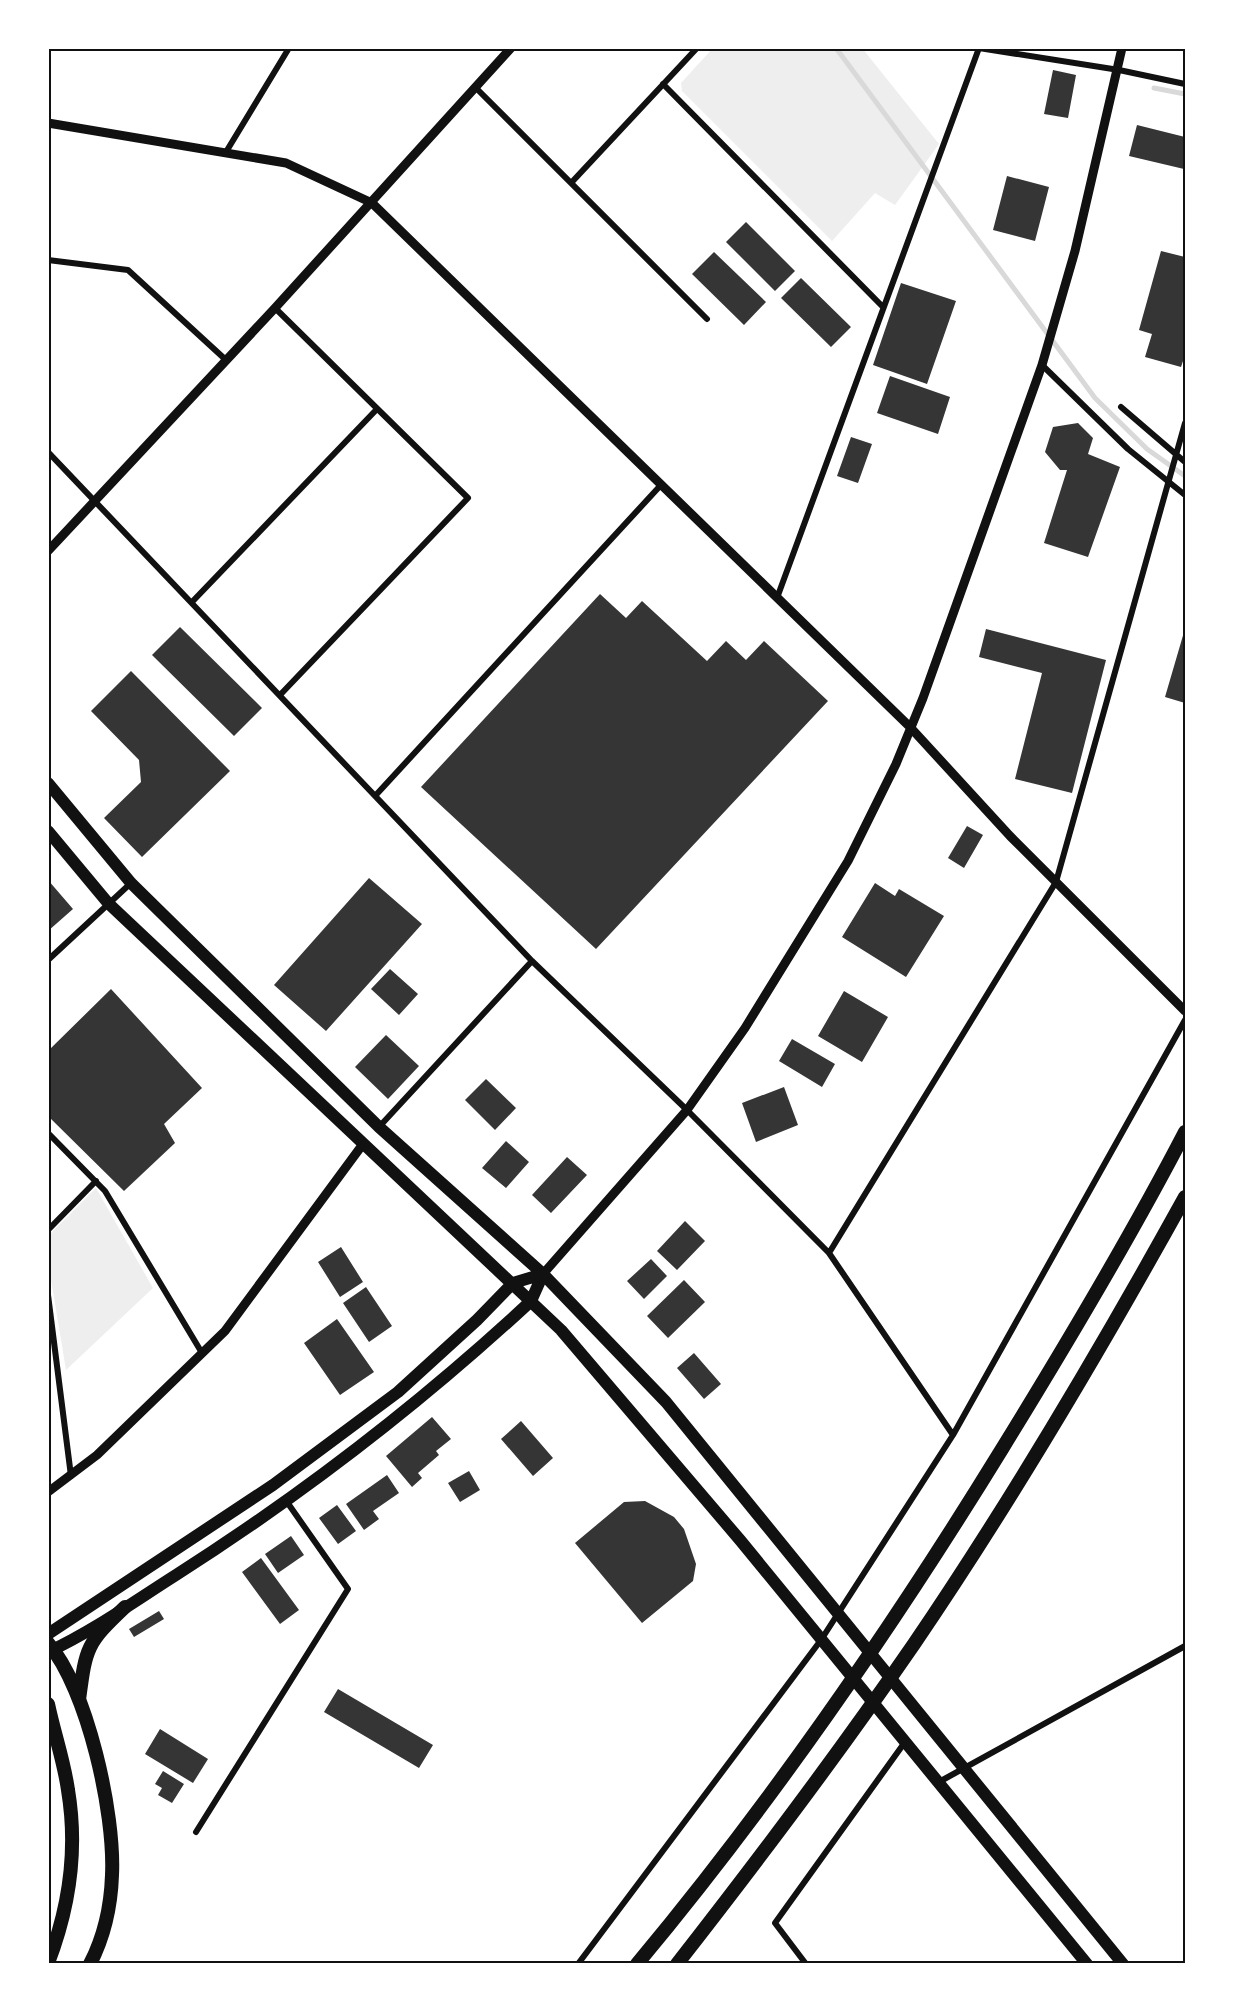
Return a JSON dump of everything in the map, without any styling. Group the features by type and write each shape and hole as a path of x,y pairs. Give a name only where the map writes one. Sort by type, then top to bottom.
{"highway":[{"path":"48,783 131,883 379,1127 543,1274 666,1402 1123,1964"},
{"path":"48,831 108,903 561,1330 740,1540 1087,1964"},
{"path":"638,1964 751,1819 833,1707 891,1622 1044,1381 1185,1132"},
{"path":"677,1964 773,1840 915,1642 1071,1398 1185,1197"},
{"path":"48,1634 273,1485 398,1392 477,1320 513,1283 543,1274"},
{"path":"90,1964 103,1933 110,1902 112,1842 96,1761 79,1702 50,1648 125,1607 287,1503 388,1426 531,1301 543,1274"},
{"path":"79,1702 87,1650 98,1633 125,1607"},
{"path":"48,1704 68,1789 73,1858 69,1896 60,1933 48,1963"}],"street":[{"path":"226,152 289,48"},
{"path":"48,551 275,308 512,48"},
{"path":"571,183 697,48"},
{"path":"777,598 979,48 1119,70 1185,84"},
{"path":"543,1274 687,1110 745,1028 848,861 896,764 923,698 1042,364 1075,251 1119,70 1122,48"},
{"path":"663,84 883,307"},
{"path":"476,88 707,319"},
{"path":"48,123 286,163 372,202 660,486 910,727 1010,836 1185,1011"},
{"path":"48,260 128,270 226,360"},
{"path":"275,308 468,498 279,695"},
{"path":"1042,364 1128,449 1185,495"},
{"path":"1121,407 1185,462"},
{"path":"192,602 377,409"},
{"path":"829,1253 1056,882 1185,423"},
{"path":"48,452 93,503 192,602 532,961 687,1110 829,1253 952,1435"},
{"path":"375,796 660,486"},
{"path":"48,960 131,883"},
{"path":"379,1127 532,961"},
{"path":"578,1964 821,1640 952,1435 1185,1020"},
{"path":"48,1133 105,1191 202,1353"},
{"path":"48,1492 98,1455 225,1331 363,1144"},
{"path":"48,1230 96,1181"},
{"path":"48,1295 71,1476"},
{"path":"196,1832 348,1589 287,1503"},
{"path":"939,1782 964,1766 1185,1646"},
{"path":"806,1964 775,1923 905,1742"}],"shaded area":[{"path":"713,48 862,48 939,144 895,205 875,193 832,241 682,91 681,83"},
{"path":"96,1188 153,1288 66,1370 48,1261 48,1236"}],"building":[{"path":"1053,70 1076,75 1068,118 1044,114"},
{"path":"1137,125 1185,137 1184,169 1129,156"},
{"path":"1007,176 1049,187 1035,241 993,230"},
{"path":"746,222 795,271 775,291 726,242"},
{"path":"1161,251 1185,257 1185,355 1181,367 1145,357 1152,334 1139,330"},
{"path":"714,252 766,302 744,325 692,274"},
{"path":"801,278 851,327 831,347 781,298"},
{"path":"901,283 956,301 927,384 873,365"},
{"path":"890,376 950,397 938,434 877,413"},
{"path":"1078,423 1093,438 1088,454 1120,467 1088,557 1044,543 1067,470 1060,470 1045,452 1053,427"},
{"path":"851,437 872,444 858,483 837,476"},
{"path":"600,594 626,618 642,601 707,661 726,641 746,660 764,641 828,701 596,949 421,787"},
{"path":"180,627 262,708 234,736 152,655"},
{"path":"986,629 1106,660 1072,793 1015,779 1042,673 979,657"},
{"path":"1185,632 1185,703 1165,697"},
{"path":"131,671 230,771 142,857 104,818 141,782 139,760 91,711"},
{"path":"967,826 983,835 964,868 948,858"},
{"path":"369,878 422,924 326,1031 274,985"},
{"path":"48,880 73,909 48,931"},
{"path":"875,883 895,896 899,889 944,916 906,977 842,937"},
{"path":"390,969 418,994 399,1015 371,989"},
{"path":"111,989 202,1088 164,1124 175,1143 124,1191 48,1116 48,1051"},
{"path":"844,991 888,1017 862,1062 818,1036"},
{"path":"386,1035 419,1066 388,1099 355,1067"},
{"path":"792,1039 835,1064 822,1087 779,1061"},
{"path":"486,1079 516,1108 495,1130 465,1100"},
{"path":"784,1087 798,1125 756,1142 742,1103"},
{"path":"506,1141 529,1162 506,1188 482,1168"},
{"path":"567,1157 587,1175 551,1213 532,1195"},
{"path":"685,1221 705,1241 677,1270 657,1251"},
{"path":"341,1247 363,1282 340,1297 318,1262"},
{"path":"651,1259 667,1276 644,1299 627,1281"},
{"path":"684,1280 705,1302 668,1338 647,1316"},
{"path":"366,1287 392,1326 369,1342 343,1303"},
{"path":"337,1319 374,1372 340,1395 304,1343"},
{"path":"694,1353 721,1384 704,1399 677,1368"},
{"path":"432,1417 451,1439 436,1451 439,1455 418,1473 422,1478 412,1487 386,1456"},
{"path":"521,1421 553,1458 533,1476 501,1439"},
{"path":"469,1471 480,1490 460,1502 448,1483"},
{"path":"387,1475 399,1493 373,1511 379,1519 364,1530 346,1504"},
{"path":"645,1501 674,1517 684,1529 696,1564 693,1581 642,1623 575,1543 624,1502"},
{"path":"337,1505 356,1531 338,1544 319,1518"},
{"path":"291,1536 304,1555 278,1573 265,1554"},
{"path":"261,1558 299,1610 280,1624 242,1572"},
{"path":"159,1611 164,1619 134,1637 129,1629"},
{"path":"338,1689 433,1745 419,1768 324,1712"},
{"path":"160,1729 208,1759 193,1783 145,1754"},
{"path":"163,1771 184,1784 172,1803 158,1795 162,1788 155,1784"}],"waterway":[{"path":"836,48 1095,398 1147,449 1185,476"},
{"path":"1154,88 1185,94"}]}
